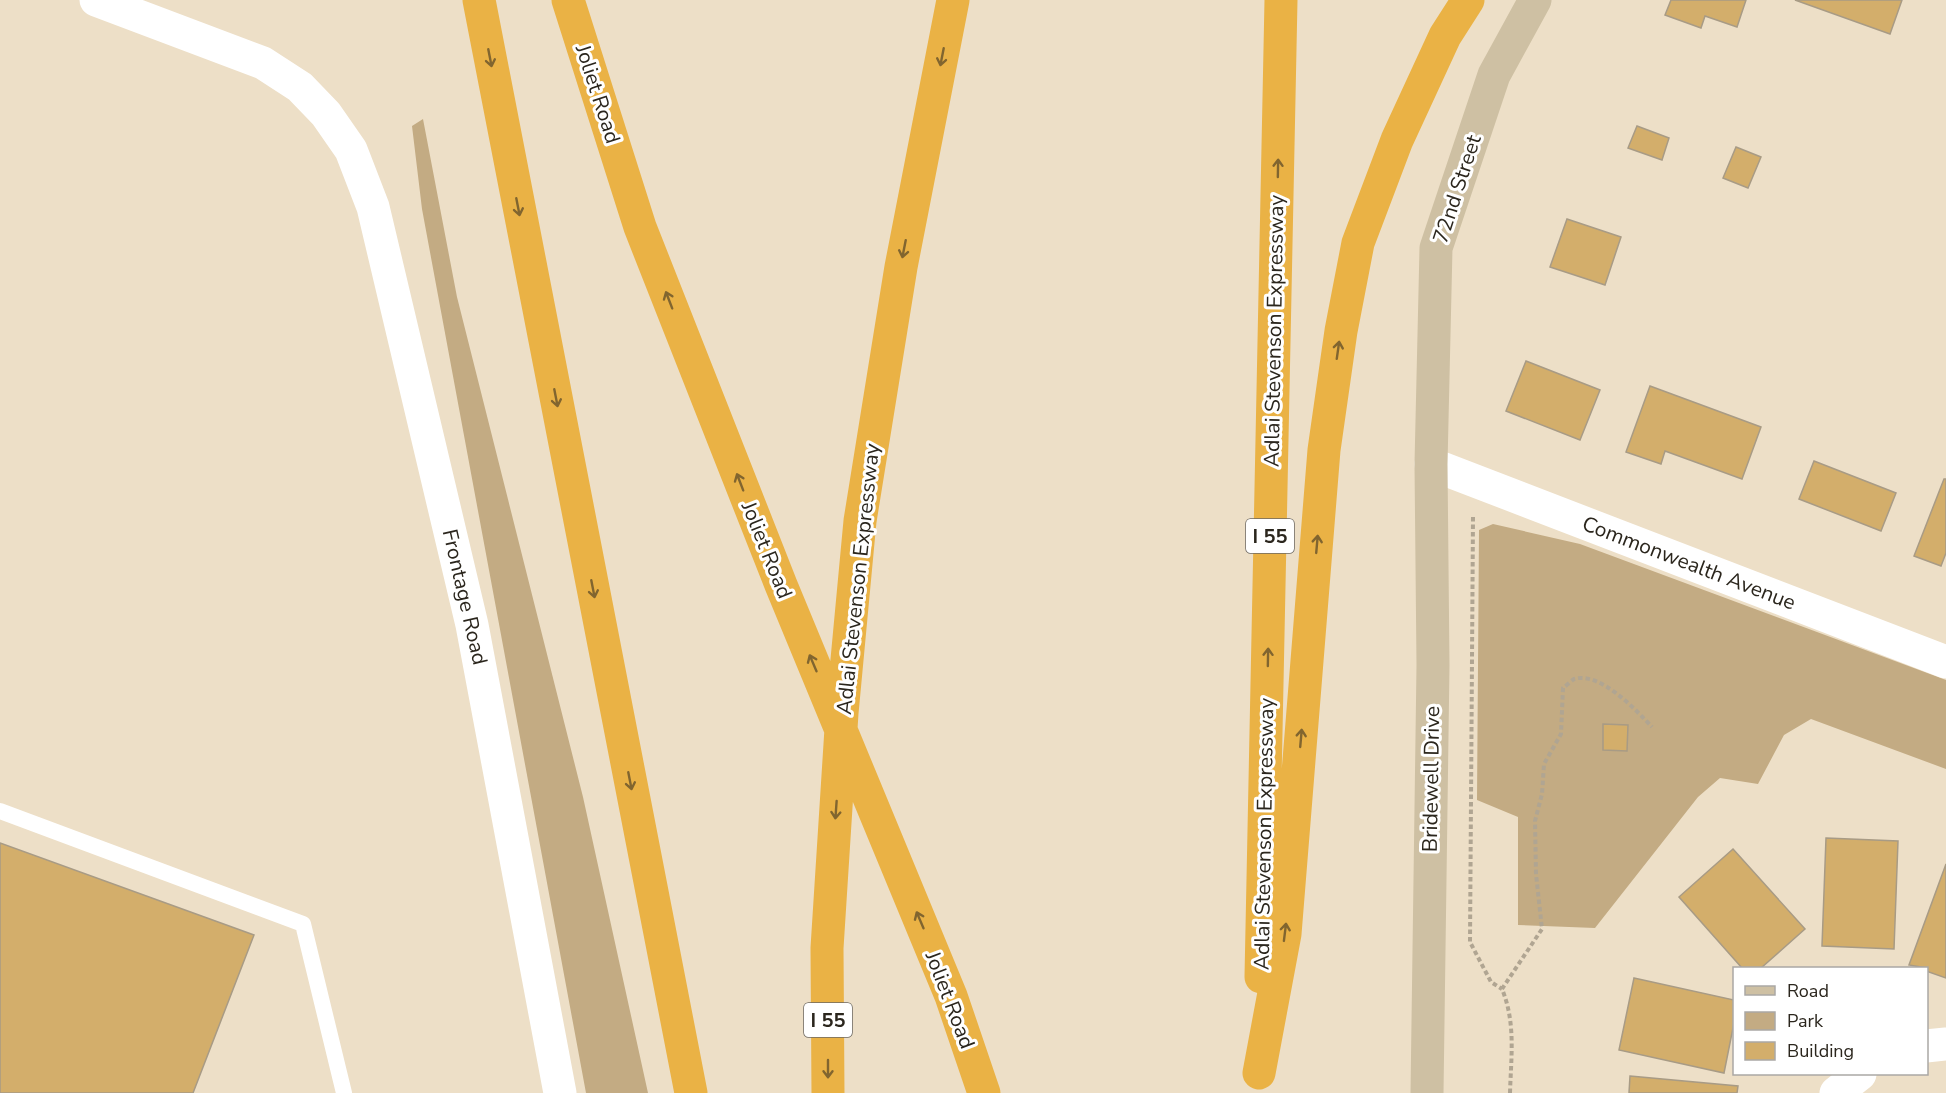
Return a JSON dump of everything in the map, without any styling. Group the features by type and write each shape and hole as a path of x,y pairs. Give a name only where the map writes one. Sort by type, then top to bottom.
{"highway":[{"name":"Joliet Road","path":"568,0 640,227 781,585 951,996 984,1093"},
{"name":"Adlai Stevenson Expressway","path":"828,1093 827,948 842,713 860,521 901,267 953,0"},
{"name":"Adlai Stevenson Expressway","path":"1259,1083 1281,0"},
{"path":"1259,1083 1285,934 1324,450 1343,320 1358,243 1397,140 1445,36 1468,0"},
{"path":"479,2 691,1093"}],"street":[{"name":"Frontage Road","path":"96,0 262,63 300,87 326,114 351,150 373,207 472,625 560,1093"},
{"name":"72nd Street","path":"1431,464 1436,248 1494,75 1535,0"},
{"name":"Commonwealth Avenue","path":"1431,464 1946,662"},
{"name":"Bridewell Drive","path":"1427,1093 1433,665 1431,464"},
{"path":"1928,1046 1946,1044"},
{"path":"1836,1093 1859,1075"}],"lane":[{"path":"0,811 303,924 344,1093"}],"path":[{"path":"1473,510 1470,942 1491,982 1502,989 1509,1006 1512,1036 1509,1093"},
{"path":"1502,989 1542,929 1536,874 1536,821 1545,764 1561,734 1563,688 1575,679 1593,680 1608,686 1652,727"}],"green space":[{"path":"423,119 457,297 583,797 648,1093 586,1093 422,209 412,126"},
{"path":"1493,524 1580,544 1946,680 1946,769 1811,719 1784,735 1758,784 1720,778 1698,797 1595,928 1518,925 1518,817 1477,800 1479,530"}],"building":[{"path":"1671,0 1746,0 1737,27 1705,16 1701,28 1665,15"},
{"path":"1795,0 1902,0 1890,34"},
{"path":"1637,126 1669,138 1662,160 1628,148"},
{"path":"1736,147 1761,157 1748,188 1723,178"},
{"path":"1567,219 1621,237 1605,285 1550,267"},
{"path":"1526,361 1600,390 1580,440 1506,411"},
{"path":"1650,386 1761,427 1742,479 1665,451 1661,464 1626,452"},
{"path":"1814,461 1896,493 1881,531 1799,499"},
{"path":"1944,479 1946,479 1946,553 1941,566 1914,556"},
{"path":"1603,724 1628,725 1627,751 1603,750"},
{"path":"1826,838 1898,841 1894,949 1822,946"},
{"path":"0,843 254,935 193,1093 0,1093"},
{"path":"1733,849 1805,929 1762,967 1741,967 1679,897"},
{"path":"1946,864 1946,978 1928,972 1928,967 1909,965"},
{"path":"1634,978 1733,1000 1733,1028 1724,1073 1619,1050"},
{"path":"1630,1076 1738,1086 1737,1093 1629,1093"}]}
